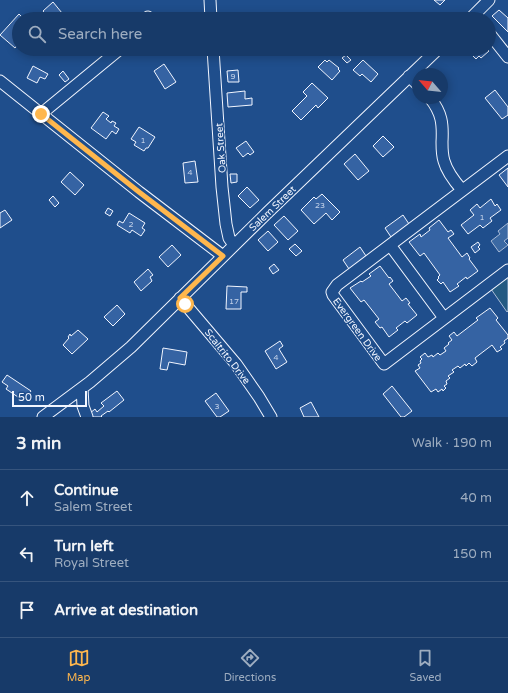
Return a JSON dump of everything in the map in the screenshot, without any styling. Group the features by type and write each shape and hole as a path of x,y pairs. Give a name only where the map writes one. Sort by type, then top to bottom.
{"street":[{"path":"210,0 211,12"},
{"path":"479,12 489,0"},
{"path":"496,42 508,57"},
{"path":"41,114 111,56"},
{"name":"Oak Street","path":"213,56 222,187 226,224 229,238 234,245"},
{"name":"Salem Street","path":"44,417 107,368 135,343 234,245 430,56"},
{"path":"409,76 412,79"},
{"path":"0,81 139,192 223,256"},
{"path":"434,104 442,121 442,151 444,161 448,170 462,190"},
{"name":"Evergreen Drive","path":"508,156 337,285 332,292 384,364 508,270"},
{"path":"390,246 444,318"},
{"name":"Scaltrito Drive","path":"180,298 236,364 271,417"},
{"path":"82,388 83,406 87,417"}],"shaded area":[{"path":"508,223 508,238 504,241 508,245 499,252 491,241 500,234 498,231"},
{"path":"508,276 508,311 507,312 491,289"}],"building":[{"path":"434,0 445,0 440,5"},
{"path":"53,2 61,12 44,12 43,11"},
{"path":"499,10 508,18 508,32 496,20 496,13"},
{"path":"12,22 12,45 0,35"},
{"path":"347,56 351,60 347,63 342,58"},
{"path":"325,60 327,62 329,60 339,68 338,69 340,71 332,80 318,67"},
{"path":"363,60 378,74 371,82 362,74 360,76 353,70"},
{"path":"164,64 176,82 165,89 154,71"},
{"path":"33,66 48,74 45,79 40,77 37,83 27,78"},
{"path":"238,70 239,82 228,82 227,71"},
{"path":"63,71 69,79 65,82 59,75"},
{"path":"312,83 328,98 318,108 316,105 301,120 292,111 307,96 303,92"},
{"path":"495,90 508,107 508,115 502,119 485,98"},
{"path":"245,91 245,99 252,98 252,105 228,107 227,93"},
{"path":"103,112 109,116 106,119 111,123 112,121 116,123 114,126 119,129 116,134 112,131 106,139 91,128"},
{"path":"139,127 155,137 148,148 144,151 134,145 136,142 131,139"},
{"path":"383,136 394,147 383,157 373,146"},
{"path":"246,141 254,152 250,155 248,153 243,157 236,148"},
{"path":"355,154 369,171 358,180 344,164"},
{"path":"195,161 198,182 185,183 183,163"},
{"path":"508,168 508,187 499,175"},
{"path":"70,172 84,185 75,195 61,182"},
{"path":"230,174 237,174 237,182 231,183"},
{"path":"247,187 259,200 250,208 238,196"},
{"path":"322,194 340,212 332,220 326,213 314,224 301,210 314,197 316,199"},
{"path":"53,196 59,203 55,207 49,200"},
{"path":"491,199 495,206 497,204 501,210 490,218 492,221 483,228 480,225 468,234 461,225 474,215 470,210 477,204 480,208"},
{"path":"108,208 113,211 110,216 105,213"},
{"path":"5,210 12,220 0,228 0,213"},
{"path":"129,213 145,223 142,228 145,230 141,236 132,230 130,233 117,225 119,221 123,223"},
{"path":"403,215 409,224 391,237 385,228"},
{"path":"284,216 298,231 288,240 274,225"},
{"path":"439,220 448,232 451,230 454,234 448,238 462,257 467,253 470,258 469,259 478,271 467,279 466,277 457,284 459,286 450,292 443,282 441,284 437,280 440,275 424,253 420,256 409,242 420,234 421,237"},
{"path":"268,231 278,242 268,251 258,240"},
{"path":"478,242 480,245 478,247 480,249 475,253 471,247"},
{"path":"295,244 302,251 296,256 289,249"},
{"path":"172,245 181,255 168,267 159,257"},
{"path":"360,247 366,256 349,269 343,260"},
{"path":"274,264 279,270 273,274 269,268"},
{"path":"380,266 393,281 389,284 402,301 406,298 410,303 408,304 417,315 407,323 405,321 396,328 398,330 389,337 382,327 380,328 375,322 379,319 364,300 361,302 350,288 371,276 369,274"},
{"path":"148,269 153,275 150,277 152,281 141,291 134,282"},
{"path":"227,286 247,287 247,292 241,292 241,309 226,309"},
{"path":"117,305 125,314 113,326 104,317"},
{"path":"490,308 498,318 496,320 508,335 508,338 504,341 505,343 500,347 502,349 497,352 492,345 475,358 477,362 472,366 469,363 466,366 465,364 460,368 458,366 452,370 454,372 448,376 450,378 446,381 447,384 444,386 446,388 443,391 442,389 438,392 436,389 431,392 415,371 420,368 418,365 421,363 420,361 422,359 420,357 425,353 428,357 432,355 433,357 438,353 440,355 446,351 444,348 452,340 449,336 454,332 457,336 478,320 476,318"},
{"path":"78,330 88,339 72,354 63,345 69,338 68,337 70,334 71,336"},
{"path":"280,341 283,346 279,349 287,362 276,369 265,351"},
{"path":"163,348 187,352 185,365 169,362 167,370 160,369"},
{"path":"7,375 31,391 24,401 6,389 8,386 2,382"},
{"path":"392,386 412,411 404,417 401,417 383,394"},
{"path":"117,391 124,400 109,412 108,411 101,416 102,417 91,417 89,414 95,409 97,412 104,406 101,403"},
{"path":"216,393 229,411 220,417 217,417 205,401"},
{"path":"311,402 319,417 304,417 300,408"}],"route":[{"path":"41,114 139,192 223,256 180,298 185,304"}]}
